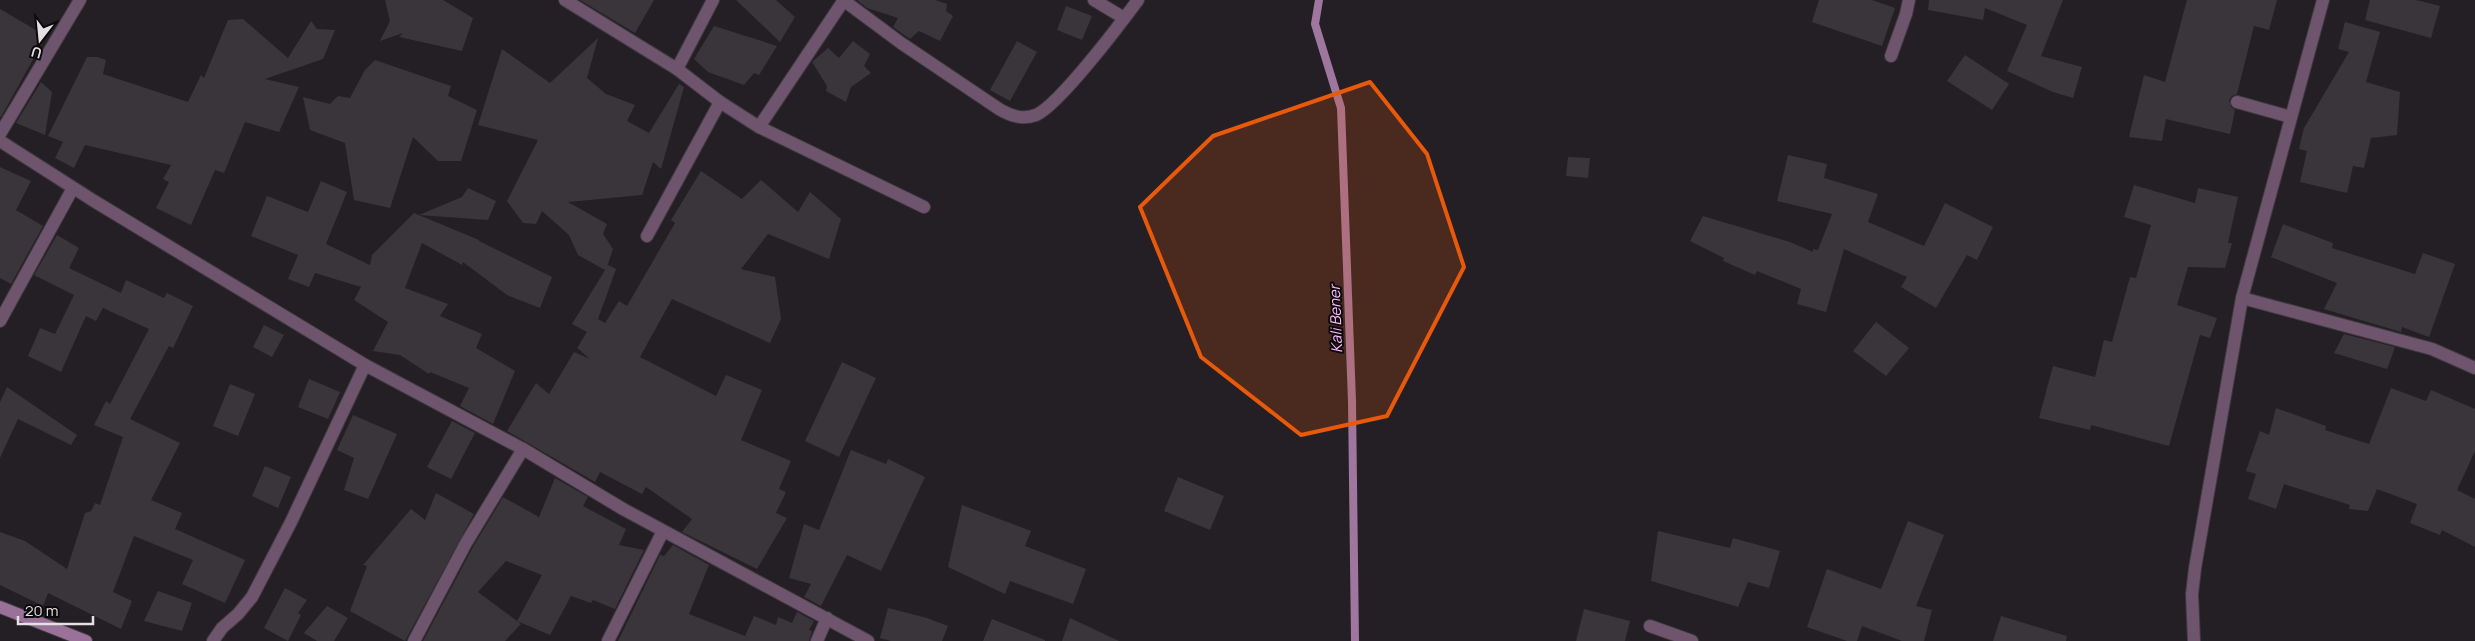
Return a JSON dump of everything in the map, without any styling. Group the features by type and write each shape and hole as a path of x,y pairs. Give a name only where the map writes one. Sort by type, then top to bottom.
{"main road":[{"path":"0,607 86,641"}],"street":[{"path":"0,134 80,0"},
{"path":"565,0 677,69 720,102 759,127 924,207"},
{"path":"677,69 712,0"},
{"path":"759,127 843,0 901,43 999,109 1010,116 1023,118 1037,114 1065,90 1138,0"},
{"path":"1094,0 1124,18"},
{"path":"1891,56 1909,0"},
{"path":"2194,641 2192,594 2195,568 2242,298 2323,0"},
{"path":"647,236 720,102"},
{"path":"2237,102 2291,117"},
{"path":"0,141 73,188 364,366 523,449 664,531 868,641"},
{"path":"0,321 73,188"},
{"path":"2242,298 2432,349 2475,368"},
{"path":"213,641 222,628 238,614 252,597 291,522 364,366"},
{"path":"414,641 466,543 523,449"},
{"path":"608,641 664,531"},
{"path":"817,641 827,618"},
{"path":"1650,626 1692,641"}],"highlighted area":[{"path":"1370,82 1427,154 1464,267 1387,416 1301,435 1201,357 1140,207 1213,136"}],"building":[{"path":"385,0 443,0 473,18 462,51 399,37 403,33 380,41 390,21"},
{"path":"580,0 654,0 635,33"},
{"path":"736,0 776,0 795,17 780,42"},
{"path":"857,0 935,0 947,4 946,11 953,16 940,41 919,31 910,39 893,27 898,18 867,8"},
{"path":"1819,0 1872,0 1895,8 1882,46 1812,22"},
{"path":"1929,0 2063,0 2041,56 2082,67 2073,98 2053,92 2007,71 2027,25 1985,8 1983,20 1928,10"},
{"path":"2187,0 2277,0 2269,30 2254,26 2237,94 2229,100 2231,107 2235,110 2230,134 2166,119 2162,141 2129,137 2144,75 2165,82"},
{"path":"2370,0 2416,0 2440,6 2431,38 2365,20"},
{"path":"1066,6 1092,16 1082,40 1057,30"},
{"path":"0,9 46,36 1,117 0,117"},
{"path":"243,19 288,58 311,21 317,29 335,30 323,59 265,79 299,87 279,132 245,122 224,173 215,170 191,225 156,208 169,182 163,179 171,165 85,145 74,168 55,158 63,142 48,136 87,57 97,57 106,60 103,74 188,102 201,75 204,78 228,20"},
{"path":"2345,22 2380,32 2366,82 2400,92 2397,135 2371,138 2364,168 2353,166 2347,193 2300,182 2307,151 2299,149 2304,128 2349,52 2338,49"},
{"path":"714,26 777,46 759,75 754,73 744,85 708,72 694,59"},
{"path":"598,38 587,78 606,94 635,105 627,121 649,133 679,84 684,87 661,169 653,162 642,195 568,202 607,224 603,234 613,249 607,267 608,265 616,269 598,319 605,323 619,301 627,306 675,223 671,220 701,171 742,199 761,180 798,212 810,192 841,219 829,259 768,234 741,269 775,277 781,319 770,343 672,299 640,357 716,396 726,375 762,390 741,440 791,461 779,489 786,492 776,513 787,518 757,569 682,532 692,519 646,487 642,494 600,472 595,482 507,431 536,383 549,394 574,352 590,359 577,348 587,332 572,324 605,270 578,255 569,235 542,211 536,224 523,223 507,201 538,140 478,125 502,49 550,83"},
{"path":"853,41 870,54 864,66 871,73 851,87 846,102 826,91 827,86 812,62 828,48 839,58"},
{"path":"1017,41 1037,52 1010,101 990,90"},
{"path":"1965,55 2009,84 1992,110 1947,81"},
{"path":"375,60 451,86 448,96 477,110 461,161 438,161 413,137 390,208 354,200 345,143 310,130 303,97 330,104 338,96 350,98 365,70"},
{"path":"41,82 52,92 45,135 16,123"},
{"path":"1788,155 1827,164 1824,178 1878,194 1868,222 1924,246 1945,203 1993,227 1977,260 1967,255 1936,308 1901,287 1907,277 1844,249 1826,312 1797,304 1801,289 1757,271 1755,275 1723,261 1724,258 1690,241 1703,216 1790,242 1813,252 1813,249 1818,250 1832,214 1777,201"},
{"path":"1568,157 1590,158 1588,178 1566,176"},
{"path":"0,167 31,181 16,210 43,226 11,284 0,278"},
{"path":"321,181 347,192 326,244 370,265 372,255 414,213 479,240 552,277 540,308 507,295 463,262 462,265 422,243 405,288 448,304 440,316 482,334 476,348 515,371 493,424 460,406 469,388 430,372 429,374 400,355 373,351 388,322 354,300 361,287 315,273 309,287 288,279 298,255 251,236 267,196 308,212"},
{"path":"2134,185 2195,203 2198,188 2238,197 2228,243 2232,243 2225,268 2188,267 2177,305 2217,318 2210,338 2200,335 2169,446 2091,425 2090,430 2039,418 2053,366 2095,377 2104,340 2112,342 2130,277 2136,278 2151,225 2124,217"},
{"path":"468,188 496,201 488,220 419,215 462,197"},
{"path":"2283,224 2333,243 2332,248 2415,274 2423,253 2455,264 2429,337 2402,327 2401,332 2324,309 2337,283 2271,257"},
{"path":"57,235 79,248 69,268 121,293 126,280 164,298 167,293 193,306 173,348 169,346 130,419 180,443 151,500 182,513 175,529 245,560 225,603 182,584 193,560 134,536 113,592 132,601 121,629 48,593 43,606 0,585 0,532 25,541 67,569 85,513 91,511 95,503 100,505 123,437 94,425 106,401 110,404 149,329 103,308 96,321 86,316 61,372 28,356 40,328 55,334 74,295 34,275"},
{"path":"1876,322 1909,348 1886,376 1853,351"},
{"path":"264,325 284,335 272,357 253,347"},
{"path":"2344,334 2395,347 2387,369 2334,353"},
{"path":"842,362 876,378 839,457 805,441"},
{"path":"309,379 340,392 328,419 298,407"},
{"path":"230,384 255,394 238,436 213,426"},
{"path":"7,387 77,435 71,445 18,419 0,458 0,402"},
{"path":"2391,388 2426,401 2431,390 2475,409 2475,451 2457,490 2475,499 2475,547 2442,530 2440,535 2410,523 2417,504 2377,489 2368,511 2349,509 2350,505 2284,484 2276,509 2248,499 2256,474 2246,471 2260,431 2269,435 2276,408 2326,426 2325,430 2369,444"},
{"path":"353,415 397,434 368,499 344,490 354,458 337,450"},
{"path":"452,421 475,433 451,479 427,467"},
{"path":"851,450 886,464 888,459 925,477 881,571 847,555 821,606 804,597 811,584 789,578 804,524 819,530"},
{"path":"265,466 291,477 278,508 252,496"},
{"path":"1178,477 1224,496 1210,530 1164,511"},
{"path":"555,478 588,497 583,506 626,529 619,545 644,550 615,609 593,600 591,603 571,596 550,635 517,621 521,624 505,641 423,641 473,547 503,497 539,517","holes":["506,561 542,575 517,621 478,592"]},
{"path":"436,493 474,514 405,641 350,611 367,566 363,565 411,509 425,520"},
{"path":"962,505 1031,531 1025,546 1086,569 1073,604 1010,581 1005,594 948,567"},
{"path":"1908,521 1944,535 1916,606 1932,610 1924,641 1902,641 1862,626 1857,641 1847,641 1807,627 1827,569 1881,589"},
{"path":"1658,531 1730,548 1733,538 1780,551 1769,588 1748,582 1738,607 1651,581"},
{"path":"673,545 709,565 689,614 745,636 754,616 776,625 778,617 792,623 797,612 814,621 809,630 812,631 809,641 618,641 660,555 664,556"},
{"path":"285,588 307,600 298,613 301,615 288,641 264,628"},
{"path":"158,591 192,603 182,631 144,621"},
{"path":"327,606 348,618 334,641 317,641 304,633"},
{"path":"888,608 927,618 948,626 942,641 891,641 880,638"},
{"path":"1584,609 1630,621 1625,641 1576,641"},
{"path":"2001,616 2067,636 2066,641 1993,641"},
{"path":"1070,618 1119,641 1062,641"},
{"path":"992,619 1045,640 1045,641 983,641"}],"waterway":[{"name":"Kali Bener","path":"1319,0 1315,24 1341,108 1352,401 1355,641"}]}
